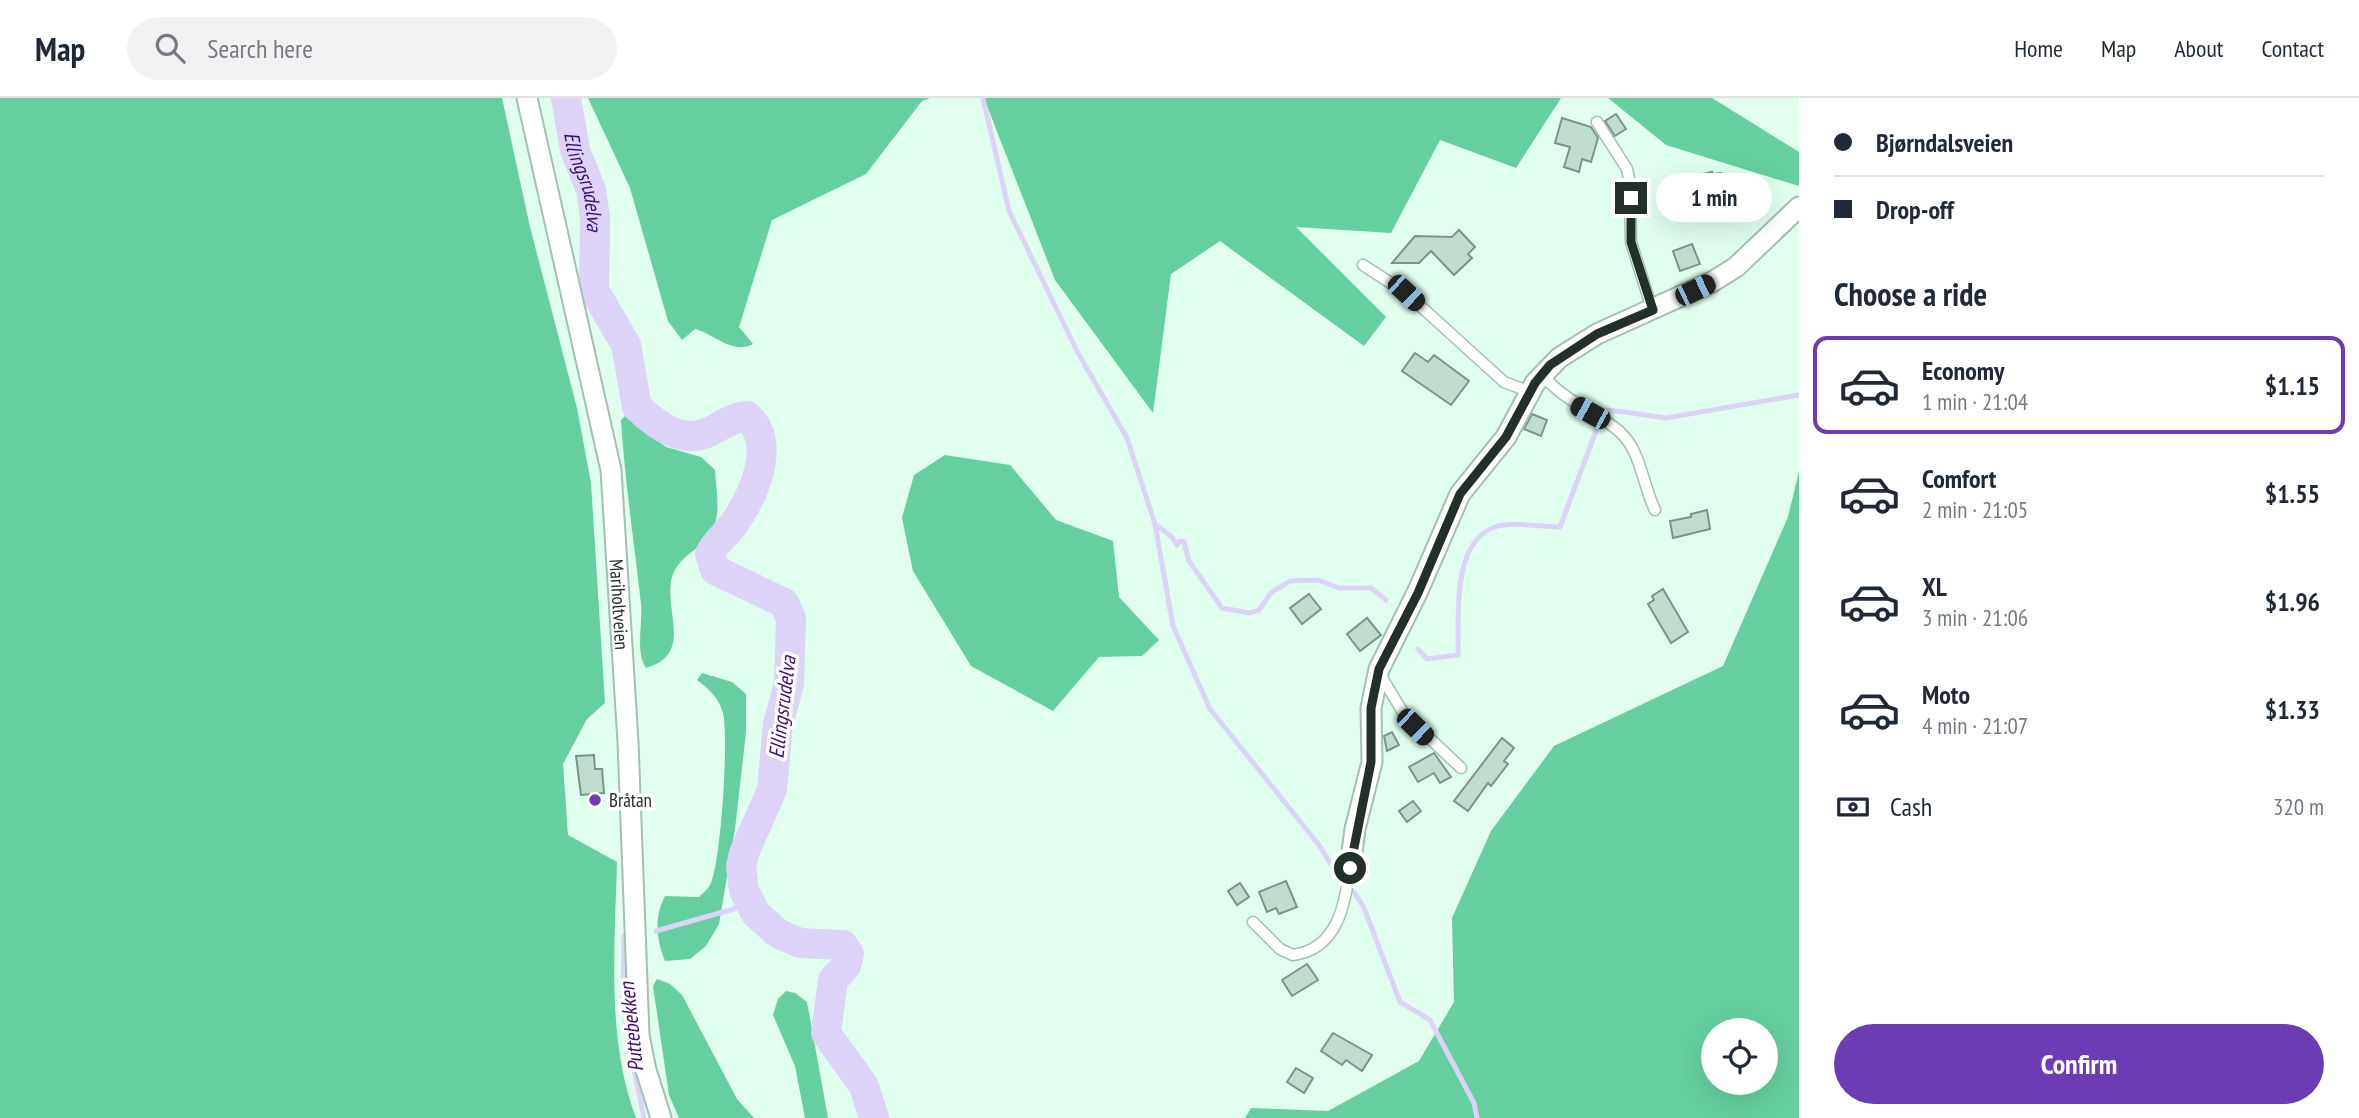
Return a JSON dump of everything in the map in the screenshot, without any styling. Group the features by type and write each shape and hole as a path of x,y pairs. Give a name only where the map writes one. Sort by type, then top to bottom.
{"street":[{"name":"Mariholtveien","path":"527,98 611,470 628,730 639,1035 646,1070 661,1118"},
{"path":"1350,868 1371,762 1371,708 1379,669 1418,593 1460,494 1506,437 1542,374 1559,358 1597,334 1653,310 1736,267 1799,207"}],"lane":[{"path":"1597,122 1626,169 1630,183 1631,242 1653,310"},
{"path":"1363,265 1406,293 1504,382 1530,392"},
{"path":"1542,374 1568,400 1603,421 1627,440 1655,510"},
{"path":"1379,669 1384,684 1404,714 1461,768"},
{"path":"1253,922 1280,949 1293,955 1318,946 1336,926 1346,897 1350,868"}],"green space":[{"path":"0,98 502,98 530,227 577,408 591,483 605,703 587,719 563,764 568,835 617,862 614,959 616,1024 626,1088 636,1118 0,1118"},
{"path":"588,98 930,98 922,101 866,174 772,220 739,327 753,344 738,347 695,329 682,340 668,321 630,188"},
{"path":"984,98 1561,98 1516,168 1440,140 1391,233 1296,227 1386,317 1364,346 1220,241 1171,274 1153,413 1055,280"},
{"path":"1608,98 1712,98 1799,152 1799,186 1666,145"},
{"path":"625,416 666,447 701,457 715,470 717,504 714,528 706,540 676,567 670,587 674,628 670,652 661,661 646,668 641,654 641,604 621,420"},
{"path":"945,455 1010,465 1056,520 1113,541 1119,597 1159,640 1142,656 1099,657 1053,711 971,666 913,571 902,518 914,475"},
{"path":"1799,471 1799,1118 1245,1118 1251,1108 1328,1111 1419,1061 1454,1002 1452,918 1491,831 1554,746 1723,666 1788,517"},
{"path":"702,673 732,682 746,694 746,732 735,829 719,924 706,946 690,959 665,961 657,928 661,904 665,896 699,897 710,885 718,853 725,726 719,703 697,680"},
{"path":"657,979 670,984 682,995 737,1099 754,1118 679,1118 669,1095 653,986"},
{"path":"786,991 795,993 807,1002 828,1118 805,1118 795,1066 773,1015 778,999"}],"building":[{"path":"1616,114 1626,129 1615,136 1605,121"},
{"path":"1562,118 1591,127 1598,138 1591,162 1582,159 1579,172 1564,167 1570,147 1555,143"},
{"path":"1721,173 1725,192 1717,194 1717,198 1694,203 1688,177"},
{"path":"1459,230 1475,247 1468,254 1472,258 1454,275 1431,251 1419,263 1392,263 1415,236 1452,237"},
{"path":"1692,244 1700,264 1680,271 1673,251"},
{"path":"1415,353 1428,362 1434,355 1469,381 1451,405 1402,371"},
{"path":"1532,414 1547,420 1541,436 1524,429"},
{"path":"1707,510 1710,529 1673,538 1670,521 1691,517 1691,514"},
{"path":"1663,589 1688,632 1671,643 1648,604 1654,600 1652,596"},
{"path":"1309,594 1321,609 1302,624 1290,608"},
{"path":"1367,618 1381,635 1360,651 1347,634"},
{"path":"1392,732 1399,745 1387,751 1384,736"},
{"path":"1502,738 1514,748 1504,761 1508,764 1491,786 1488,783 1468,811 1454,801"},
{"path":"1434,753 1451,777 1440,783 1434,773 1418,782 1409,767"},
{"path":"594,755 595,769 602,769 604,793 581,795 576,756"},
{"path":"1413,801 1421,811 1407,822 1399,811"},
{"path":"1286,881 1297,907 1279,914 1276,908 1267,912 1259,892"},
{"path":"1240,883 1249,897 1237,905 1228,891"},
{"path":"1307,964 1318,980 1292,996 1282,980"},
{"path":"1333,1033 1372,1055 1362,1071 1346,1060 1342,1065 1321,1051"},
{"path":"1296,1068 1313,1078 1304,1093 1287,1082"}],"waterway":[{"name":"Ellingsrudelva","path":"566,98 575,150 591,190 595,218 594,290 626,345 637,407 661,426 680,435 690,436 701,435 747,416 761,441 759,470 748,500 733,525 710,554 715,570 784,603 791,618 789,684 778,724 772,790 744,853 741,867 744,890 756,914 779,934 800,943 843,945 849,954 846,966 833,980 826,1033 864,1086 874,1118"},
{"path":"983,98 1009,211 1078,353 1127,438 1155,524 1173,626 1210,709 1319,845 1337,874"},
{"path":"1609,410 1666,418 1799,395"},
{"path":"1418,649 1427,659 1458,655 1460,583 1471,548 1481,535 1502,525 1560,527 1596,431"},
{"path":"1155,524 1172,537 1177,545 1180,541 1184,542 1189,561 1222,608 1250,613 1259,610 1271,593 1290,581 1318,580 1339,588 1371,588 1386,600"},
{"path":"1354,892 1364,908 1400,1002 1430,1020 1474,1103 1477,1118"},
{"name":"Puttebekken","path":"656,931 751,904"},
{"name":"Puttebekken","path":"624,936 623,998 628,1040 644,1118"}],"place":[{"name":"Bråtan","path":"595,800"}],"route":[{"path":"1350,868 1355,829 1371,762 1371,708 1374,686 1379,669 1418,593 1460,494 1506,437 1535,383 1550,365 1597,334 1653,310 1628,228 1631,198"}]}
